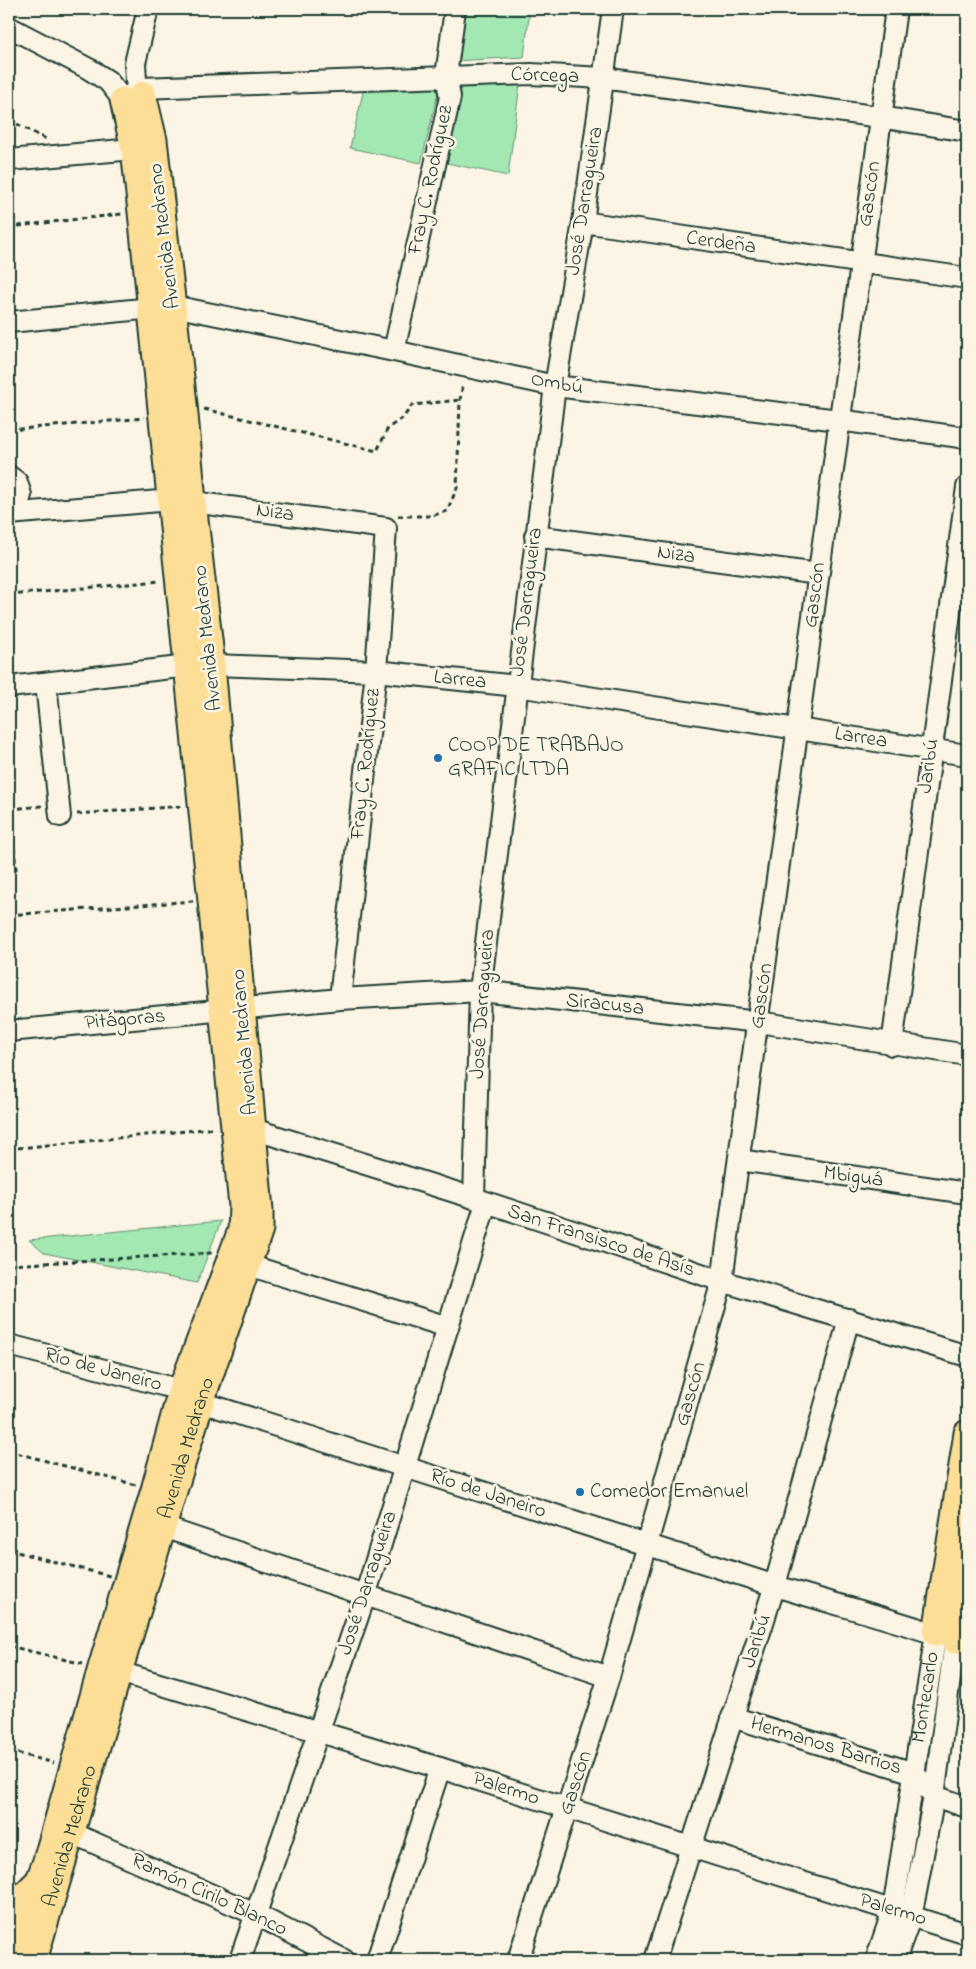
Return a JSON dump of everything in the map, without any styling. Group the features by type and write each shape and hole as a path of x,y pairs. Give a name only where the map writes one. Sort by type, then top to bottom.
{"main road":[{"name":"Avenida Medrano","path":"135,94 134,149 142,212 184,404 179,580 200,665 201,805 211,900 232,1010"},
{"name":"Avenida Medrano","path":"34,1960 72,1834 110,1670 127,1580 154,1490 191,1396 240,1259 244,1128 200,665 182,501 162,417 162,307 154,140 135,94"},
{"name":"Avenida Medrano","path":"14,1955 41,1878 72,1769 163,1527 191,1396"},
{"name":"Montecarlo","path":"953,1640 967,1433"},
{"name":"Montecarlo","path":"953,1640 967,1565"},
{"path":"9,1903 16,1901 25,1894 41,1878"}],"street":[{"path":"9,26 135,94 135,63 148,9"},
{"name":"Fray C. Rodríguez","path":"394,351 450,97 446,76 456,9"},
{"name":"José Darragueira","path":"240,1960 365,1596 448,1327 480,1201 480,991 555,386 583,222 613,9"},
{"name":"Gascón","path":"518,1960 610,1678 722,1281 759,1022 860,263 896,9"},
{"name":"Córcega","path":"135,94 446,76 530,74 603,78 967,131"},
{"path":"9,160 134,149"},
{"name":"Cerdeña","path":"583,222 967,278"},
{"name":"Ombú","path":"9,322 162,307 394,351 555,386 839,420 967,438"},
{"path":"9,476 16,482 21,495 16,508 9,514"},
{"name":"Jaribú","path":"892,1045 931,749 961,575 967,486"},
{"name":"Niza","path":"9,514 182,501 386,528"},
{"name":"Fray C. Rodríguez","path":"340,998 376,671 386,528"},
{"name":"Niza","path":"535,536 818,574"},
{"name":"Larrea","path":"9,687 200,665 376,671 517,686 967,754"},
{"path":"46,683 59,810"},
{"name":"Siracusa","path":"232,1010 340,998 480,991 759,1022 892,1045 967,1055"},
{"name":"Pitágoras","path":"9,1032 232,1010"},
{"name":"San Fransisco de Asís","path":"244,1128 480,1201 722,1281 967,1356"},
{"name":"Mbiguá","path":"739,1160 967,1193"},
{"path":"240,1259 448,1327"},
{"name":"Jaribú","path":"655,1960 775,1586 849,1320"},
{"name":"Río de Janeiro","path":"9,1345 191,1396 404,1468 775,1586 953,1640"},
{"path":"163,1527 610,1678"},
{"name":"Montecarlo","path":"895,1960 902,1913 914,1773 953,1640"},
{"name":"Montecarlo","path":"876,1960 902,1913 934,1796 953,1640"},
{"name":"Palermo","path":"110,1670 440,1768 967,1934"},
{"name":"Hermanos Barrios","path":"732,1717 914,1773 934,1796"},
{"path":"378,1960 440,1768"},
{"path":"934,1796 967,1807"},
{"name":"Ramón Cirilo Blanco","path":"72,1834 257,1915 344,1960"}],"path":[{"path":"9,120 73,154"},
{"path":"9,226 142,212"},
{"path":"386,528 395,516 431,516 447,511 457,488 460,400 467,366"},
{"path":"184,404 376,451 388,428 403,418 412,405 460,400"},
{"path":"9,430 162,417"},
{"path":"9,595 179,580"},
{"path":"9,876 16,869 9,809 59,810 201,805"},
{"path":"9,916 211,900"},
{"path":"9,1149 244,1128"},
{"path":"9,1265 240,1259"},
{"path":"9,1451 154,1490"},
{"path":"9,1550 127,1580"},
{"path":"9,1646 110,1670"},
{"path":"9,1751 72,1769"}],"green space":[{"path":"462,9 530,9 524,57 454,61"},
{"path":"520,84 508,176 447,163 461,87"},
{"path":"436,86 438,93 421,163 350,148 364,88"},
{"path":"221,1221 197,1283 44,1253 29,1240"}],"place":[{"name":"COOP DE TRABAJO GRAFIC LTDA","path":"438,758"},
{"name":"Comedor Emanuel","path":"580,1492"}]}
